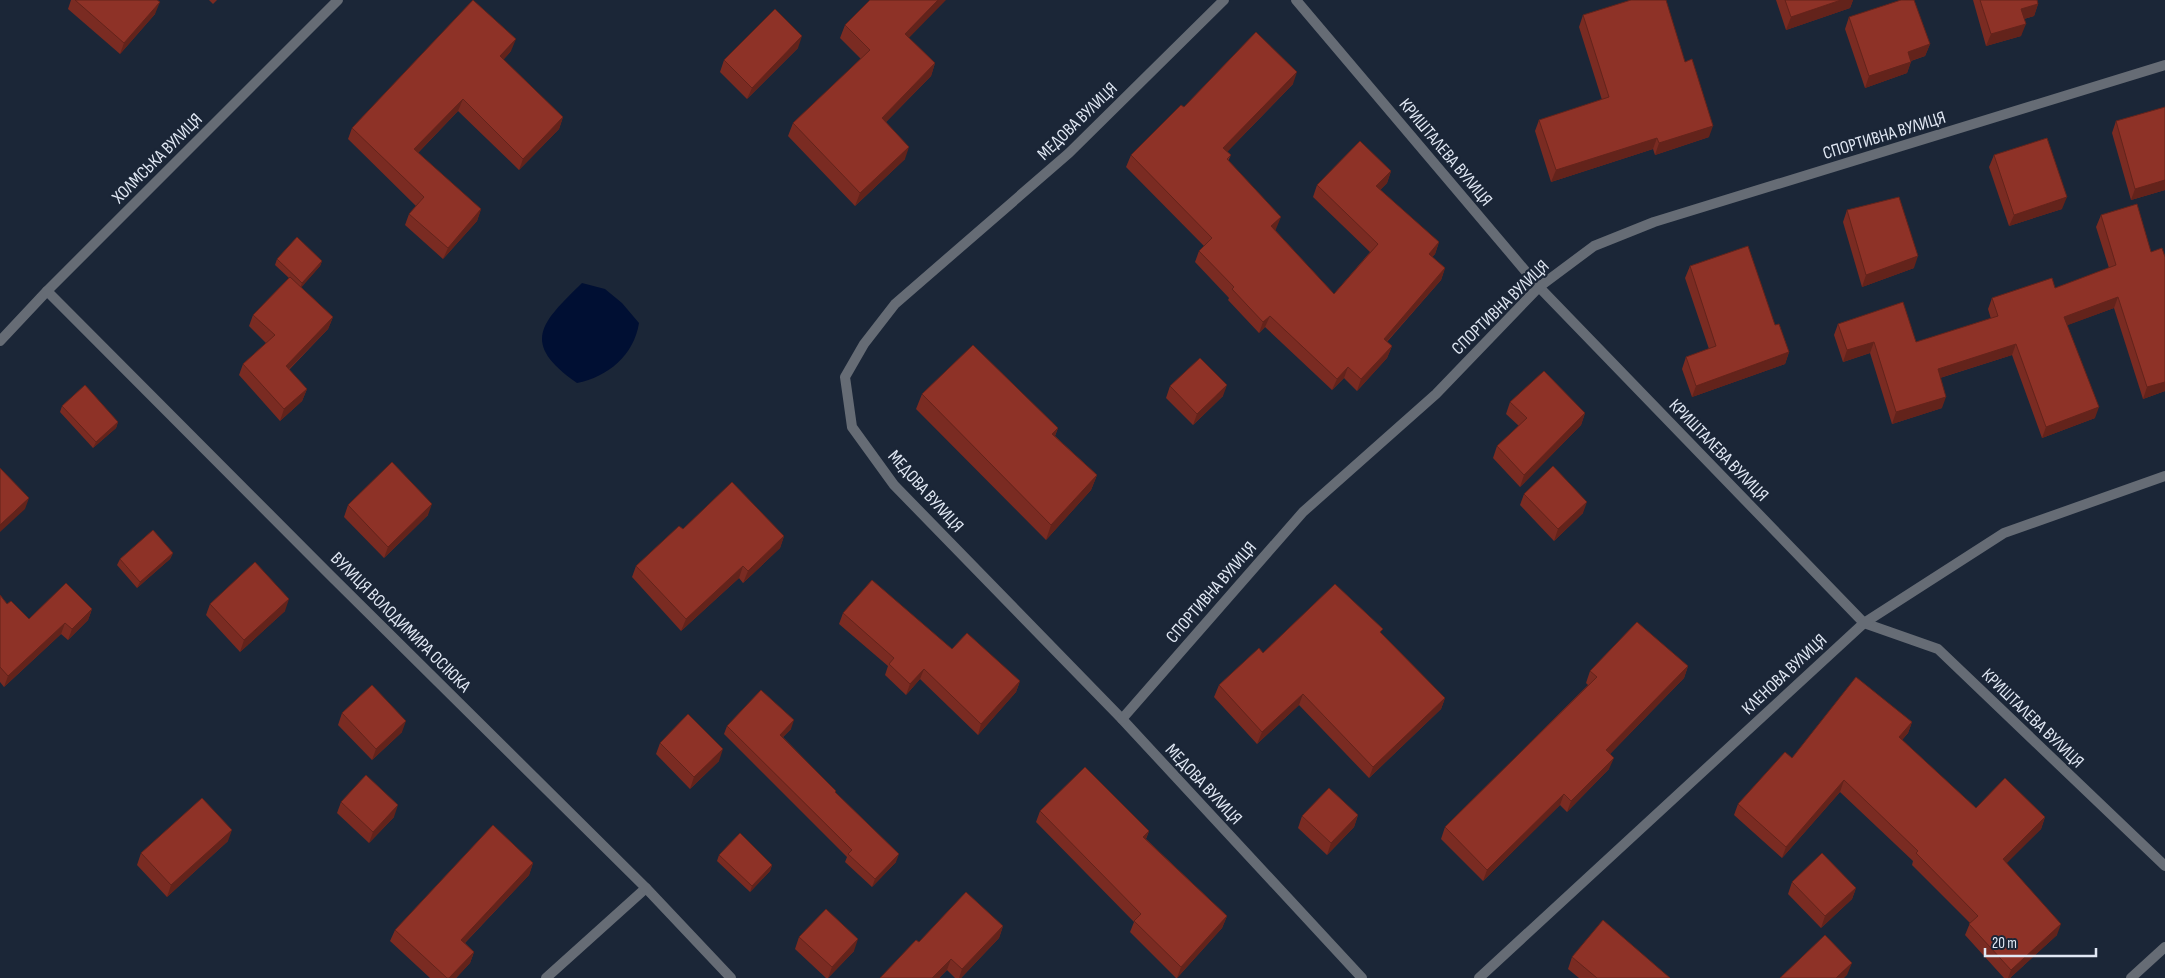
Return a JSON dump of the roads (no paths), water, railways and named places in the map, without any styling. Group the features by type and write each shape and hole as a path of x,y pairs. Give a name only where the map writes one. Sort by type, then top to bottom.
{"street":[{"name":"ХОЛМСЬКА ВУЛИЦЯ","path":"0,341 47,291 338,0"},
{"name":"МЕДОВА ВУЛИЦЯ","path":"1224,0 1069,153 895,304 864,344 845,377 852,427 894,485 1122,719 1362,978"},
{"name":"КРИШТАЛЕВА ВУЛИЦЯ","path":"1296,0 1539,287 1864,623 1938,649 2165,866"},
{"name":"СПОРТИВНА ВУЛИЦЯ","path":"1122,719 1303,512 1436,394 1539,287 1594,246 1654,222 2165,64"},
{"name":"ВУЛИЦЯ ВОЛОДИМИРА ОСІЮКА","path":"47,291 646,888 731,978"},
{"name":"КЛЕНОВА ВУЛИЦЯ","path":"1479,978 1864,623 2004,533 2165,476"},
{"path":"546,978 646,888"},
{"path":"2131,978 2165,947"}],"water":[{"path":"582,283 605,289 622,303 639,323 632,345 618,363 599,376 577,383 559,369 548,356 543,344 543,333 547,322 556,310"}]}
